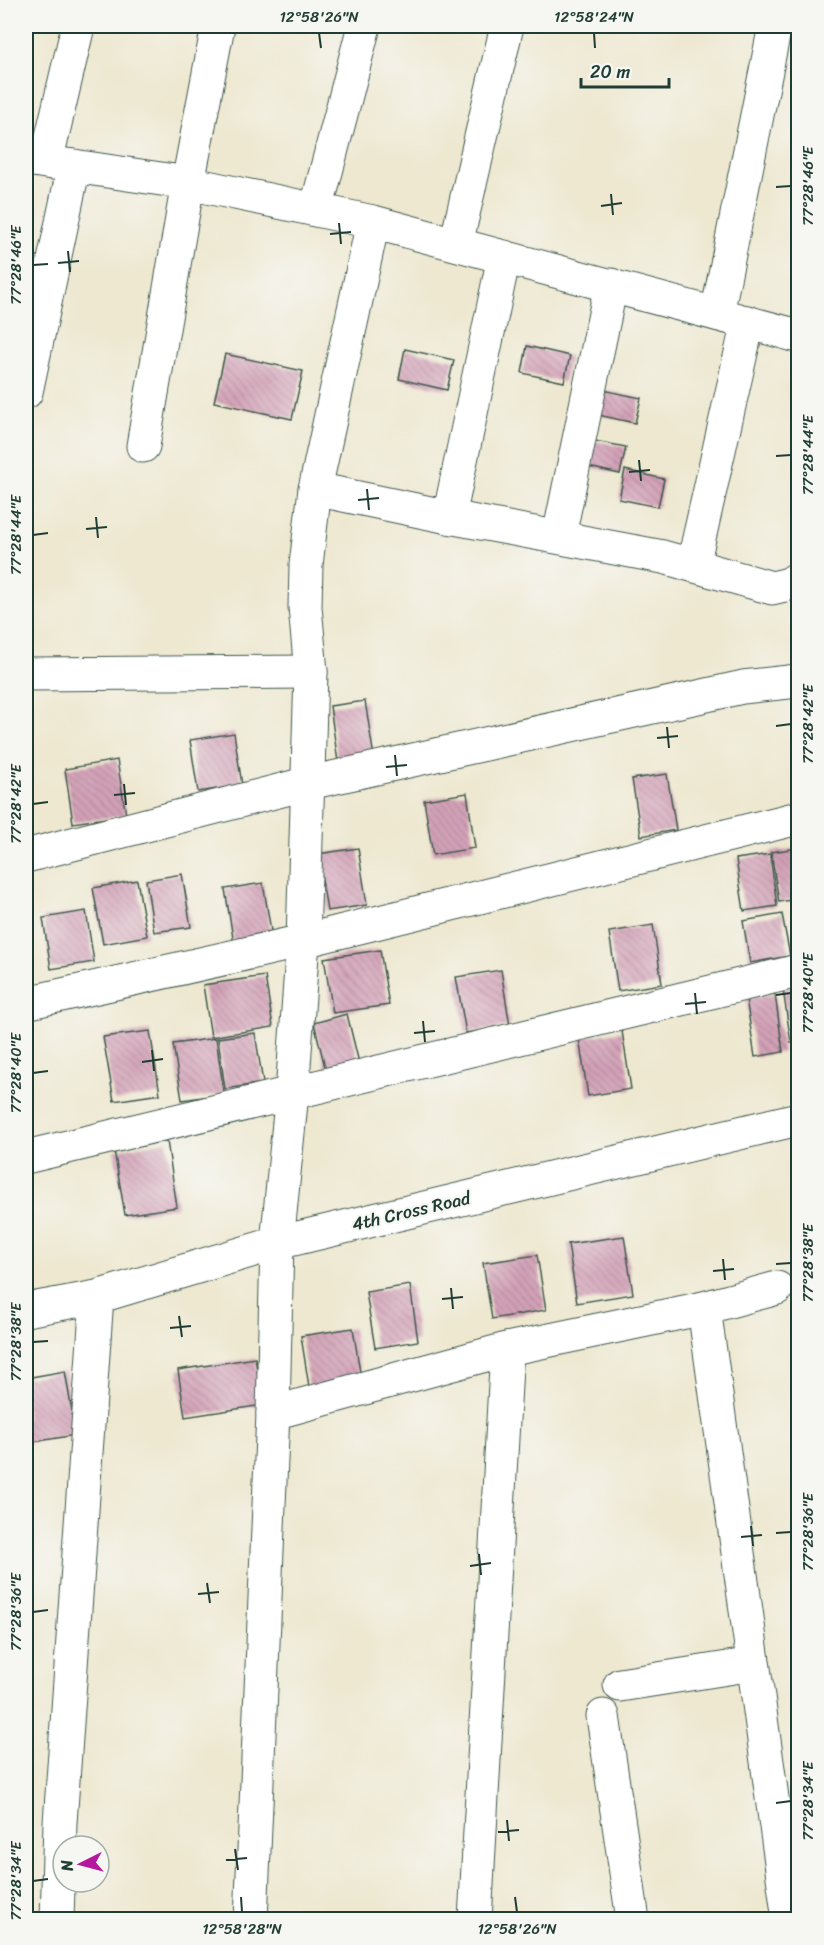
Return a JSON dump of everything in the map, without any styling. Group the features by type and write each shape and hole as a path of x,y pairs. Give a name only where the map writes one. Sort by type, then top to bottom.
{"street":[{"path":"26,392 49,162 78,26"},
{"path":"143,446 188,183 219,26"},
{"path":"316,210 364,26"},
{"path":"456,244 507,26"},
{"path":"717,314 775,26"},
{"path":"49,162 188,183 374,222 798,336"},
{"path":"251,1920 273,1413 277,1243 292,1093 303,941 311,672 305,607 306,565 315,489 374,222"},
{"path":"450,517 504,257"},
{"path":"559,536 611,285"},
{"path":"693,565 748,322"},
{"path":"315,489 663,557 772,588 789,585 798,578"},
{"path":"26,674 311,672"},
{"path":"26,856 309,783 743,687 798,681"},
{"path":"26,1003 303,941 798,818"},
{"path":"26,1157 798,971"},
{"name":"4th Cross Road","path":"26,1310 97,1297 277,1243 798,1119"},
{"path":"273,1413 507,1349 704,1308 777,1288"},
{"path":"57,1920 60,1823 97,1297"},
{"path":"704,1308 789,1920"},
{"path":"475,1920 507,1349"},
{"path":"620,1685 753,1664"},
{"path":"603,1716 633,1920"}],"building":[{"path":"527,346 570,356 564,382 522,373"},
{"path":"405,349 454,360 447,390 399,379"},
{"path":"225,354 303,371 292,419 214,402"},
{"path":"603,390 641,398 635,423 598,415"},
{"path":"590,440 626,447 620,474 584,466"},
{"path":"625,470 664,479 658,507 619,499"},
{"path":"365,701 374,757 338,762 330,706"},
{"path":"234,733 242,785 198,792 190,740"},
{"path":"117,760 126,815 73,823 65,769"},
{"path":"667,774 676,830 641,836 632,779"},
{"path":"467,793 475,848 433,855 424,800"},
{"path":"358,848 367,905 327,911 318,854"},
{"path":"798,848 798,899 779,902 771,852"},
{"path":"770,854 777,906 744,911 736,859"},
{"path":"182,874 191,927 154,932 146,880"},
{"path":"137,880 147,936 103,944 93,888"},
{"path":"263,883 272,937 234,944 225,889"},
{"path":"86,911 94,962 51,969 43,918"},
{"path":"782,914 790,956 750,963 743,921"},
{"path":"653,925 662,984 618,991 609,932"},
{"path":"380,950 389,1005 333,1013 324,958"},
{"path":"501,970 510,1026 466,1033 456,977"},
{"path":"265,976 273,1027 211,1037 203,985"},
{"path":"798,987 798,1042 791,1043 783,989"},
{"path":"775,994 783,1052 755,1057 746,998"},
{"path":"347,1014 359,1063 326,1071 314,1023"},
{"path":"150,1031 160,1094 114,1101 103,1037"},
{"path":"622,1031 631,1089 588,1096 579,1038"},
{"path":"255,1033 263,1083 225,1089 218,1038"},
{"path":"216,1038 224,1094 182,1100 173,1044"},
{"path":"167,1141 177,1207 125,1215 114,1150"},
{"path":"624,1236 633,1294 577,1303 568,1244"},
{"path":"537,1255 546,1310 492,1319 483,1263"},
{"path":"410,1285 418,1341 375,1348 366,1292"},
{"path":"353,1328 362,1385 310,1393 301,1336"},
{"path":"255,1358 263,1405 185,1417 178,1370"},
{"path":"65,1371 76,1435 26,1443 26,1378"}]}
